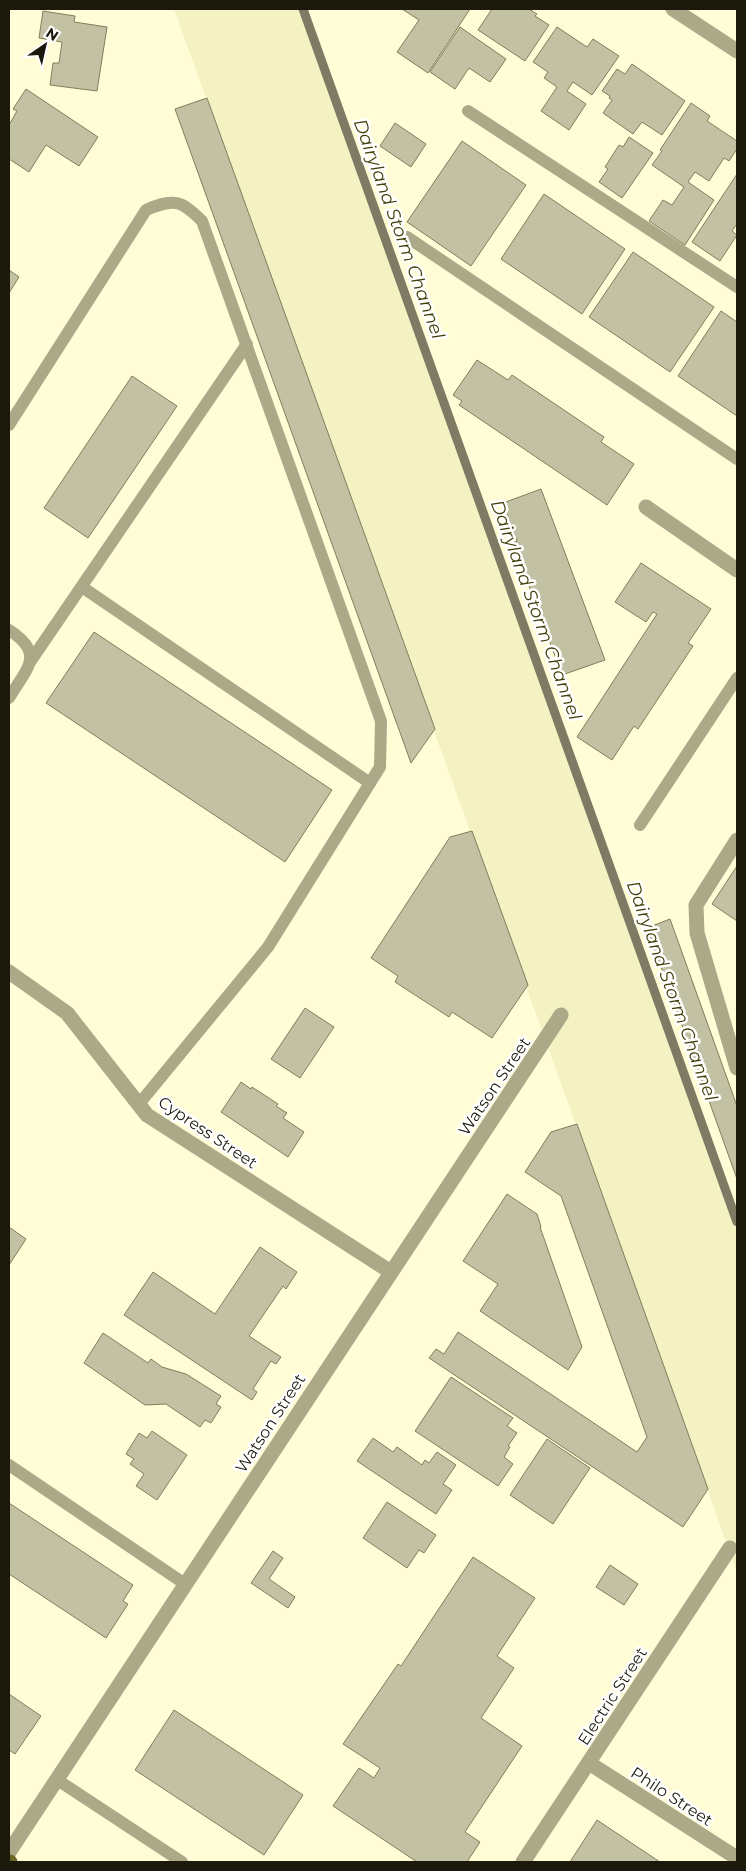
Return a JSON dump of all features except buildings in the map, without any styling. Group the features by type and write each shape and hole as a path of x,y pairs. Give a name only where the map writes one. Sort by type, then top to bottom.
{"street":[{"path":"673,9 737,51"},
{"path":"646,507 737,570"},
{"path":"737,840 696,905 697,933 737,1068"},
{"name":"Cypress Street","path":"9,972 66,1014 147,1115 391,1272"},
{"name":"Watson Street","path":"9,1852 562,1015"},
{"name":"Electric Street","path":"523,1862 730,1548"},
{"name":"Philo Street","path":"589,1762 737,1858"}],"lane":[{"path":"468,111 737,287"},
{"path":"9,425 146,210 163,202 186,205 202,221 381,722 380,767 268,947 139,1104"},
{"path":"407,237 737,459"},
{"path":"9,698 30,662 247,344"},
{"path":"82,587 370,783"},
{"path":"9,630 19,637 30,650 30,662"},
{"path":"640,825 737,678"},
{"path":"9,1465 185,1584"},
{"path":"56,1779 182,1862"}],"shaded area":[{"path":"174,9 299,9 737,1232 737,1572"}],"waterway":[{"name":"Dairyland Storm Channel","path":"303,9 737,1222"}]}
